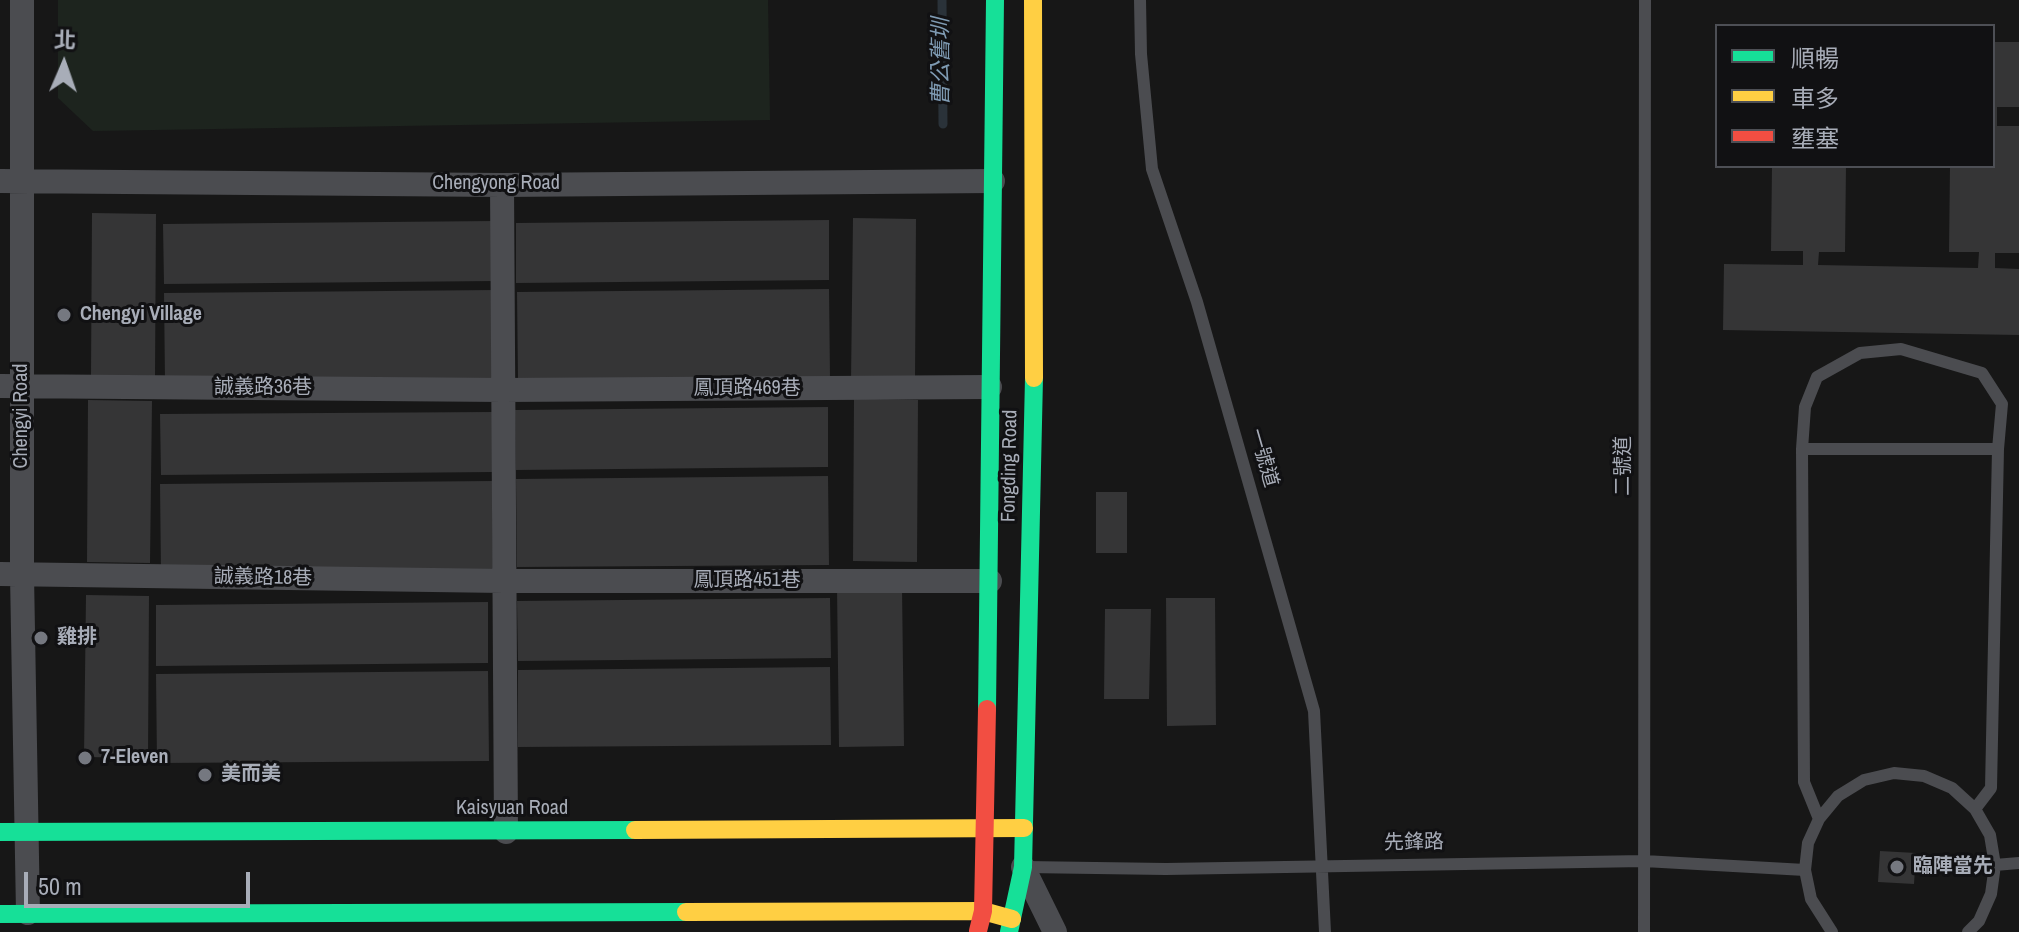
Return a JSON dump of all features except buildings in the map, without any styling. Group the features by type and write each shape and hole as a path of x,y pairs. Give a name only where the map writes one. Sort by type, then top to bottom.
{"street":[{"name":"Chengyi Road","path":"22,0 11,181 12,832 28,913"},
{"name":"Fongding Road","path":"977,932 983,911 990,581 995,0"},
{"name":"Fongding Road","path":"1011,926 1023,867 1034,421 1033,0"},
{"name":"Chengyong Road","path":"11,181 502,185 993,181"},
{"path":"502,185 506,832"},
{"name":"誠義路36巷","path":"11,386 503,390"},
{"name":"鳳頂路469巷","path":"503,390 990,387"},
{"name":"誠義路18巷","path":"11,574 504,581"},
{"name":"鳳頂路451巷","path":"504,581 990,581"},
{"name":"Kaisyuan Road","path":"12,832 1024,828"},
{"path":"1023,867 1055,932"},
{"path":"0,914 983,911 1011,926"}],"lane":[{"name":"一號道","path":"1140,0 1141,54 1152,169 1197,302 1314,711 1325,932"},
{"name":"二號道","path":"1644,932 1645,0"},
{"path":"1819,819 1804,782 1802,449 1805,407 1817,377 1860,353 1901,349 1982,373 2002,404 1998,449 1991,788 1975,809"},
{"path":"1802,449 1998,449"},
{"path":"1832,932 1811,899 1805,870 1808,843 1819,819 1838,796 1864,780 1894,773 1924,776 1952,788 1975,809 1990,835 1995,865 1991,894 1979,921 1968,932"},
{"name":"先鋒路","path":"1023,867 1166,869 1644,861 1805,870"},
{"path":"1995,865 2019,863"}],"shaded area":[{"path":"58,0 768,0 770,120 93,131 58,98"}],"waterway":[{"name":"曹公舊圳","path":"942,0 943,124"}],"traffic: fast":[{"path":"987,709 995,0"},
{"path":"1009,932 1023,867 1034,378"},
{"path":"0,832 635,830"},
{"path":"0,914 686,912"}],"traffic: slow":[{"path":"1033,0 1034,378"},
{"path":"635,830 1024,828"},
{"path":"686,912 983,911 1012,919"}],"traffic: jam":[{"path":"978,931 983,911 987,709"}],"place":[{"name":"Chengyi Village","path":"64,315"},
{"name":"雞排","path":"41,638"},
{"name":"7-Eleven","path":"85,758"},
{"name":"美而美","path":"205,775"},
{"name":"臨陣當先","path":"1897,867"}]}
